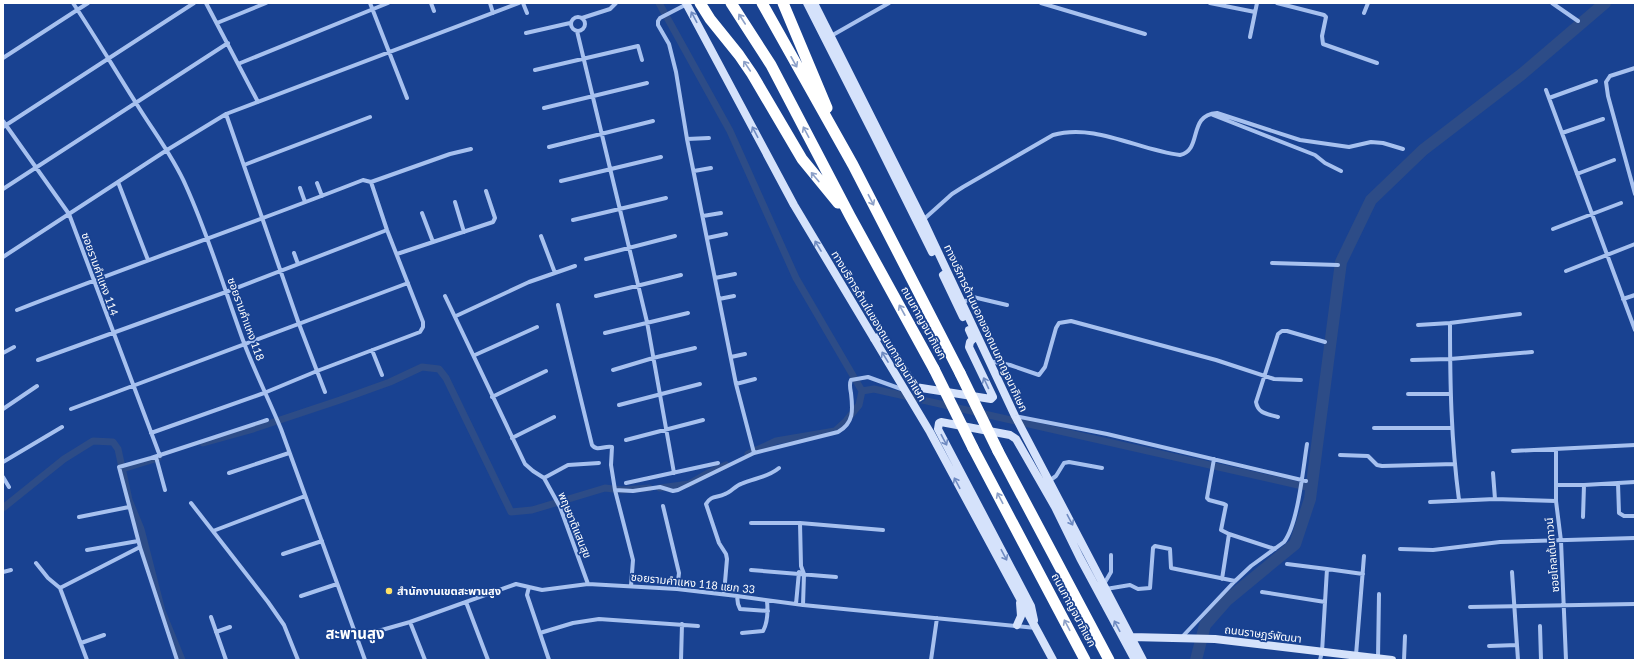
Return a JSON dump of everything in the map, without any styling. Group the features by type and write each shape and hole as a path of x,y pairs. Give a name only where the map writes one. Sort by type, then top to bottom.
{"highway":[{"path":"700,3 710,19 752,74 802,159 850,216"},
{"name":"ถนนกาญจนาภิเษก","path":"731,3 771,65 850,216 934,369 973,448 1085,660"},
{"name":"ถนนกาญจนาภิเษก","path":"762,3 853,165 960,373 998,451 1108,660"},
{"path":"783,3 821,94 853,165"}],"main road":[{"path":"806,3 881,147 973,339 1012,416"},
{"name":"ทางบริการด้านนอกของถนนกาญจนาภิเษก","path":"814,3 923,220 989,361 1012,416 1049,481 1143,660"},
{"name":"ทางบริการด้านในของถนนกาญจนาภิเษก","path":"687,4 794,205 930,432 1053,660"},
{"path":"874,339 881,336 884,337 915,387 991,399 993,397 969,347 970,342 973,339"},
{"path":"1036,628 1031,606 938,429 939,423 941,422 1013,436 1055,507"},
{"path":"1023,436 1080,558 1135,660"},
{"path":"1017,625 1021,616 1020,601"},
{"name":"ถนนราษฏร์พัฒนา","path":"1131,637 1191,637 1215,639 1321,656 1356,656 1372,659 1392,660"}],"street":[{"name":"ซอยรามคำแหง 118","path":"73,3 167,150 186,185 244,343 264,393 281,429 365,660"},
{"path":"3,58 88,3"},
{"path":"4,124 194,3"},
{"path":"206,3 258,102"},
{"path":"217,23 266,3"},
{"path":"370,3 407,98"},
{"path":"238,64 388,3"},
{"path":"431,3 434,11"},
{"path":"490,3 493,13"},
{"path":"3,257 167,150 226,114 519,3"},
{"path":"523,3 527,13"},
{"path":"526,33 570,23 575,17 582,18 610,9 616,3"},
{"path":"830,36 889,3"},
{"path":"1041,3 1145,34"},
{"path":"1210,3 1254,12"},
{"path":"1250,37 1257,3"},
{"path":"1277,3 1324,15 1326,17 1322,36 1323,44 1377,63"},
{"path":"1364,13 1368,3"},
{"path":"1552,3 1578,21"},
{"path":"687,4 660,18 658,25 669,44 676,72 687,139 736,384 754,453"},
{"path":"570,23 571,28 577,31 582,30 585,26 585,22 582,18"},
{"path":"577,31 638,285 674,473"},
{"path":"3,189 228,43"},
{"path":"535,70 638,46 642,60"},
{"path":"1635,68 1610,76 1607,78 1606,82 1608,96 1635,194"},
{"path":"1549,98 1596,81"},
{"path":"544,108 648,83"},
{"path":"1546,90 1591,215 1635,330"},
{"path":"226,114 280,271 325,392"},
{"path":"923,220 952,194 1053,135 1072,131 1084,132 1180,154 1187,152 1192,144 1199,122 1202,118 1211,114 1221,114 1293,138 1313,142 1349,147 1371,142 1403,149"},
{"path":"1211,114 1315,155 1326,164 1341,171"},
{"path":"244,164 370,117"},
{"path":"1562,133 1603,119"},
{"path":"550,147 653,121"},
{"name":"ซอยรามคำแหง 114","path":"4,124 69,214 152,433 165,490"},
{"path":"1257,132 1258,126"},
{"path":"687,139 709,138"},
{"path":"17,310 93,280 262,219 362,180 371,182 450,154 471,149"},
{"path":"561,181 661,157"},
{"path":"1577,174 1614,160"},
{"path":"694,171 711,168"},
{"path":"118,182 148,260"},
{"path":"152,433 264,393 420,332 423,327 423,322 387,230 371,182"},
{"path":"317,183 322,196"},
{"path":"300,188 305,202"},
{"path":"397,254 495,220 486,191"},
{"path":"573,220 666,198"},
{"path":"455,202 464,232"},
{"path":"1553,230 1621,203"},
{"path":"703,216 721,213"},
{"path":"422,214 433,242"},
{"path":"38,360 226,292 387,230"},
{"path":"707,238 726,234"},
{"path":"541,236 555,273"},
{"path":"586,259 675,236"},
{"path":"1566,270 1635,244"},
{"path":"294,253 298,264"},
{"path":"1272,262 1338,265"},
{"path":"456,316 529,282 575,266"},
{"path":"715,278 735,274"},
{"path":"596,296 682,275"},
{"path":"71,408 408,283"},
{"path":"1623,299 1635,295"},
{"name":"พฤษชาติแสนสุข","path":"445,296 456,316 492,397 525,464 532,471 544,478 560,507 588,584"},
{"path":"719,299 734,296"},
{"path":"962,303 973,297 1007,305"},
{"path":"558,304 592,445 594,448 598,449 608,446 612,447 612,474 633,560 631,586"},
{"path":"606,333 646,322 688,313"},
{"path":"1418,325 1450,323 1520,314"},
{"path":"989,361 1010,365 1039,376 1045,367 1056,328 1059,323 1071,322 1216,360 1263,375 1283,380 1301,380"},
{"path":"1450,323 1450,394 1459,500"},
{"path":"474,355 537,327"},
{"path":"1278,417 1263,413 1256,405 1256,397 1280,332 1287,331 1325,342"},
{"path":"3,353 14,347"},
{"path":"613,370 653,358 695,348"},
{"path":"372,350 382,374"},
{"path":"1412,360 1450,359 1532,352"},
{"path":"731,357 745,354"},
{"path":"492,397 546,371"},
{"path":"615,490 633,491 660,487 678,490 754,453 838,432 848,426 851,418 850,381 868,377 905,390"},
{"path":"736,384 756,379"},
{"path":"619,405 700,384"},
{"path":"3,409 37,386"},
{"path":"1408,394 1450,394"},
{"path":"1012,416 1108,434 1306,481"},
{"path":"512,438 554,417"},
{"path":"177,660 138,541 119,467 158,456 267,420"},
{"path":"626,440 703,420"},
{"path":"3,462 62,427"},
{"path":"1374,428 1452,428"},
{"path":"1182,637 1235,582 1287,538 1294,519 1307,444"},
{"path":"1514,451 1635,445"},
{"name":"ซอยโกลเด้นทาวน์","path":"1556,449 1556,501 1561,541 1566,660"},
{"path":"229,473 289,453"},
{"path":"1340,455 1368,456 1377,465 1382,466 1455,464"},
{"path":"1214,460 1207,498 1226,505 1221,530 1275,549"},
{"path":"544,478 568,465 599,462"},
{"path":"626,483 718,462"},
{"path":"1049,481 1056,476 1064,463 1069,462 1102,468"},
{"path":"724,594 727,559 726,554 718,543 707,508 707,502 713,497 723,496 742,483 759,479 773,473 779,468"},
{"path":"1493,473 1495,499"},
{"path":"3,477 9,488"},
{"path":"1556,485 1635,482"},
{"path":"1618,483 1618,513 1624,516 1635,516"},
{"path":"1583,517 1584,485"},
{"path":"213,531 305,496"},
{"path":"1430,502 1495,499 1556,501"},
{"path":"191,502 284,625 298,660"},
{"path":"663,506 679,573 677,590"},
{"path":"79,517 129,507"},
{"path":"751,523 800,523 883,530"},
{"path":"800,523 801,566 804,574 803,605"},
{"path":"1222,579 1229,534"},
{"path":"1400,549 1433,550 1500,542 1635,538"},
{"path":"87,550 138,541"},
{"path":"283,554 322,541"},
{"path":"1111,555 1111,572 1104,587 1130,585 1138,589 1150,588 1153,548 1155,546 1170,549 1171,568 1210,575 1222,579 1232,579 1235,582"},
{"path":"60,588 140,547"},
{"path":"1356,656 1364,556"},
{"path":"36,563 48,578 60,588 87,659 81,660"},
{"path":"1287,564 1363,574"},
{"path":"796,604 798,573 801,566"},
{"path":"1321,656 1326,569"},
{"path":"3,572 11,570"},
{"path":"751,570 836,577"},
{"path":"1512,572 1518,660"},
{"path":"301,596 337,584"},
{"name":"ซอยรามคำแหง 118 แยก 33","path":"357,637 410,622 516,584 542,590 588,584 631,586 724,594 803,605 1036,628"},
{"path":"529,587 527,595 549,660"},
{"path":"1262,592 1324,602"},
{"path":"1372,659 1379,594"},
{"path":"737,596 740,609 768,611"},
{"path":"742,633 763,631 768,611 767,601"},
{"path":"466,602 488,660"},
{"path":"1470,607 1635,604"},
{"path":"210,617 226,660"},
{"path":"931,660 937,618"},
{"path":"540,633 599,619 698,626"},
{"path":"410,622 425,660"},
{"path":"681,660 682,624"},
{"path":"1540,626 1541,660"},
{"path":"216,632 230,628"},
{"path":"81,643 104,635"},
{"path":"1404,660 1405,636"},
{"path":"1489,646 1517,644"}],"waterway":[{"path":"659,3 730,131 796,278 862,391"},
{"path":"1196,660 1205,625 1227,600 1295,544 1310,499 1341,262 1371,200 1423,150 1522,74 1605,3"},
{"path":"203,443 250,430 340,400 390,382 422,367 439,369 446,378 511,512 532,510 605,488 622,490 649,488"},
{"path":"748,454 776,441 835,431 846,421 859,405 862,391 874,389 1311,488"},
{"path":"3,508 64,459 93,441 113,442 118,449 129,500 141,529 162,611 182,660"},
{"path":"122,469 158,458"},
{"path":"660,488 689,484 726,465"}],"place":[{"name":"สำนักงานเขตสะพานสูง","path":"389,591"}],"district":[{"name":"สะพานสูง","path":"355,634"}]}
